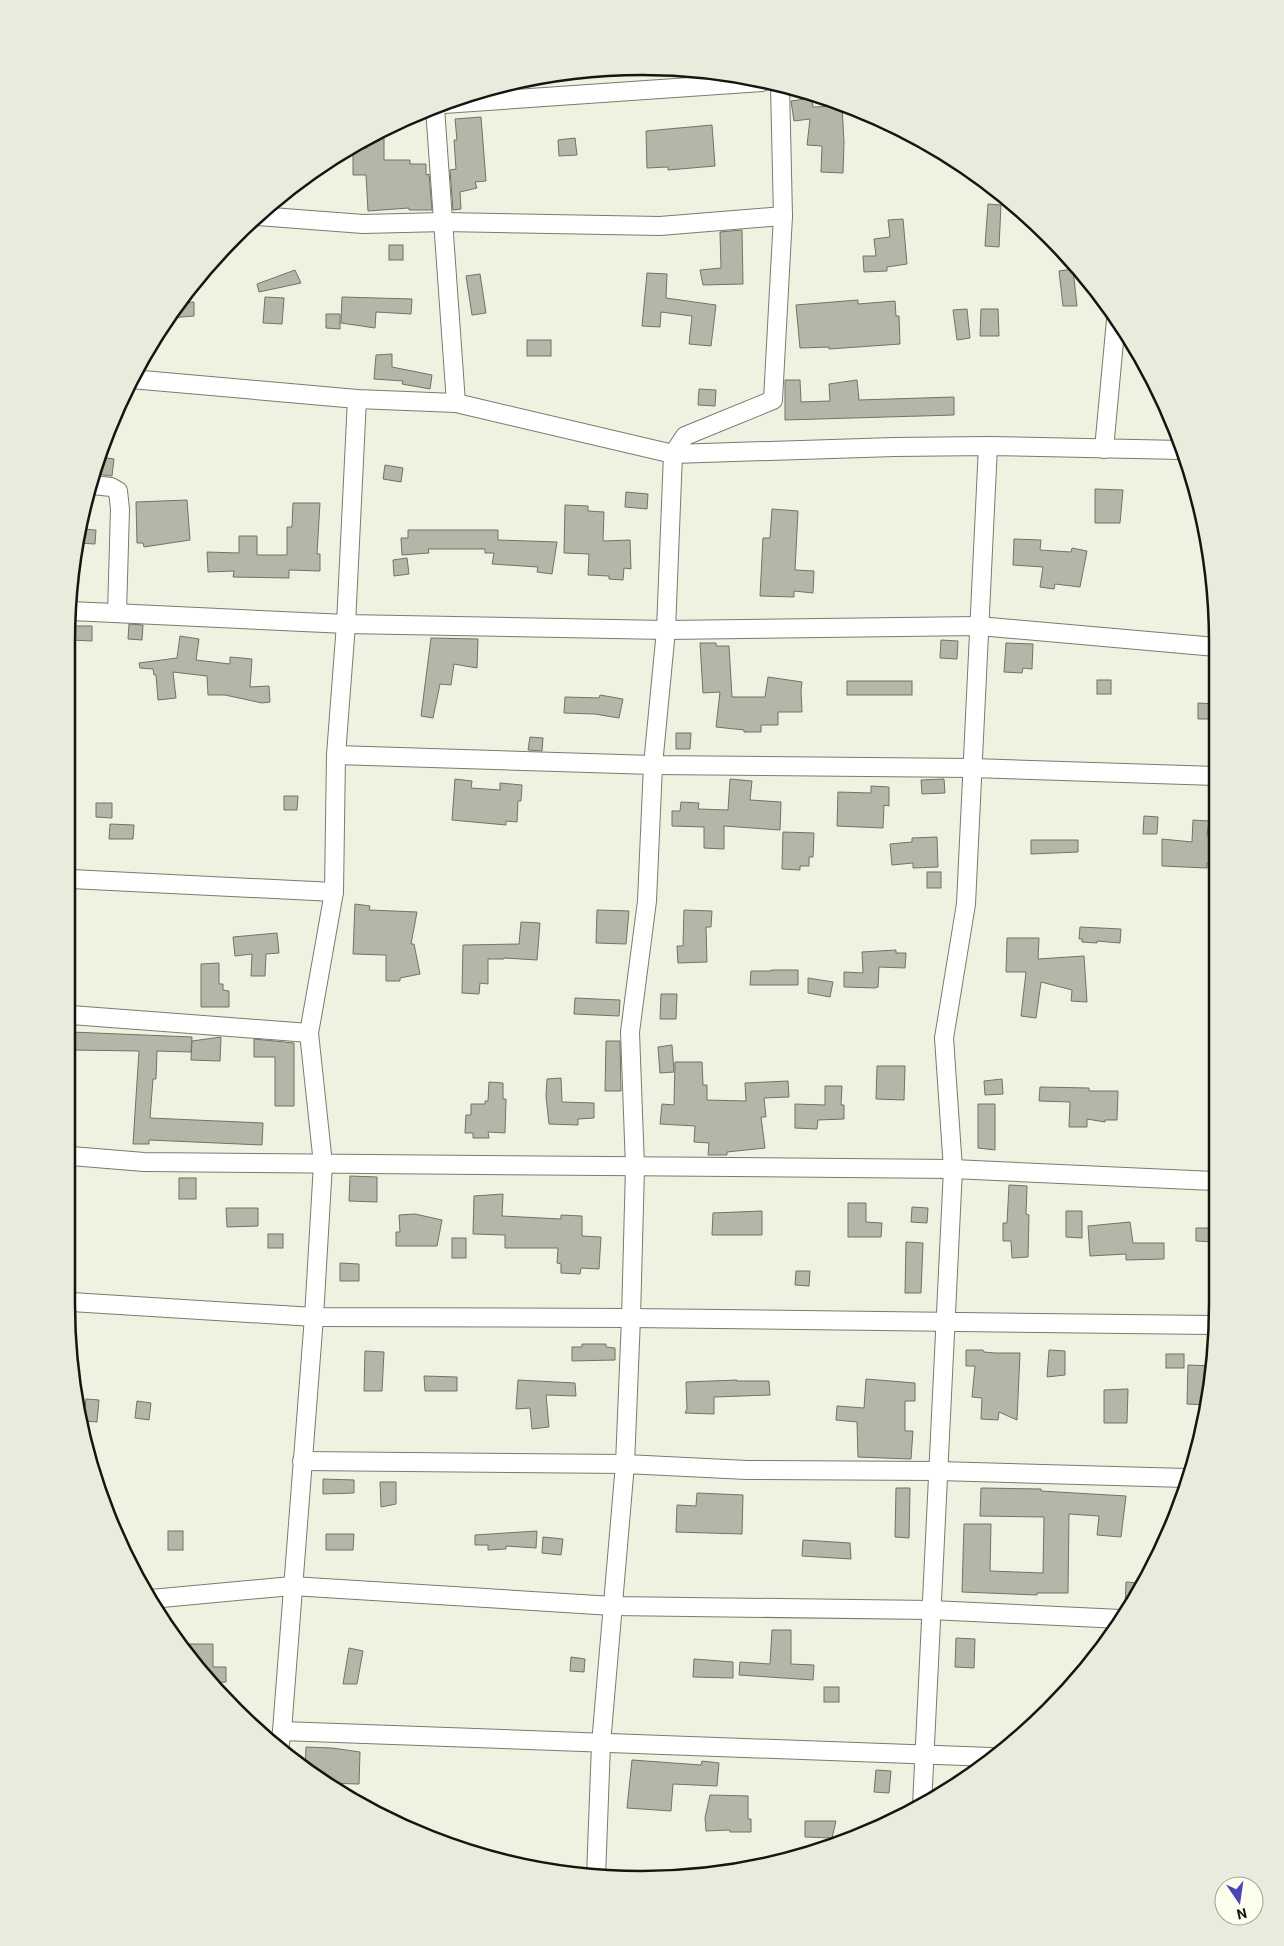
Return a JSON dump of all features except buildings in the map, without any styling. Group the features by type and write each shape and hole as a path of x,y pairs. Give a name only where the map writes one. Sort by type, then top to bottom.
{"street":[{"path":"469,102 738,84"},
{"path":"596,1869 601,1744 624,1464 631,1318 634,1168 630,1032 647,901 653,765 666,630 673,454 685,436 773,400 783,216 780,92"},
{"path":"435,114 456,403"},
{"path":"267,217 363,224 444,222 660,226 783,216"},
{"path":"1104,449 1115,330"},
{"path":"139,380 357,399 456,403 673,454 988,446 1175,450"},
{"path":"280,1740 314,1317 323,1164 309,1033 334,892 336,755 346,624 357,399"},
{"path":"922,1797 953,1169 944,1038 966,904 988,446"},
{"path":"97,485 111,487 118,491 120,509 117,613"},
{"path":"76,611 346,624 666,630 979,626 1209,646"},
{"path":"336,755 653,765 972,768 1209,776"},
{"path":"75,879 334,892"},
{"path":"75,1015 309,1033"},
{"path":"75,1156 144,1162 634,1168 953,1169 1209,1181"},
{"path":"75,1302 314,1317 631,1318 1208,1325"},
{"path":"302,1460 624,1464 747,1470 938,1471 1182,1478"},
{"path":"159,1599 292,1586 612,1606 932,1610 1113,1620"},
{"path":"282,1731 983,1757"}]}
